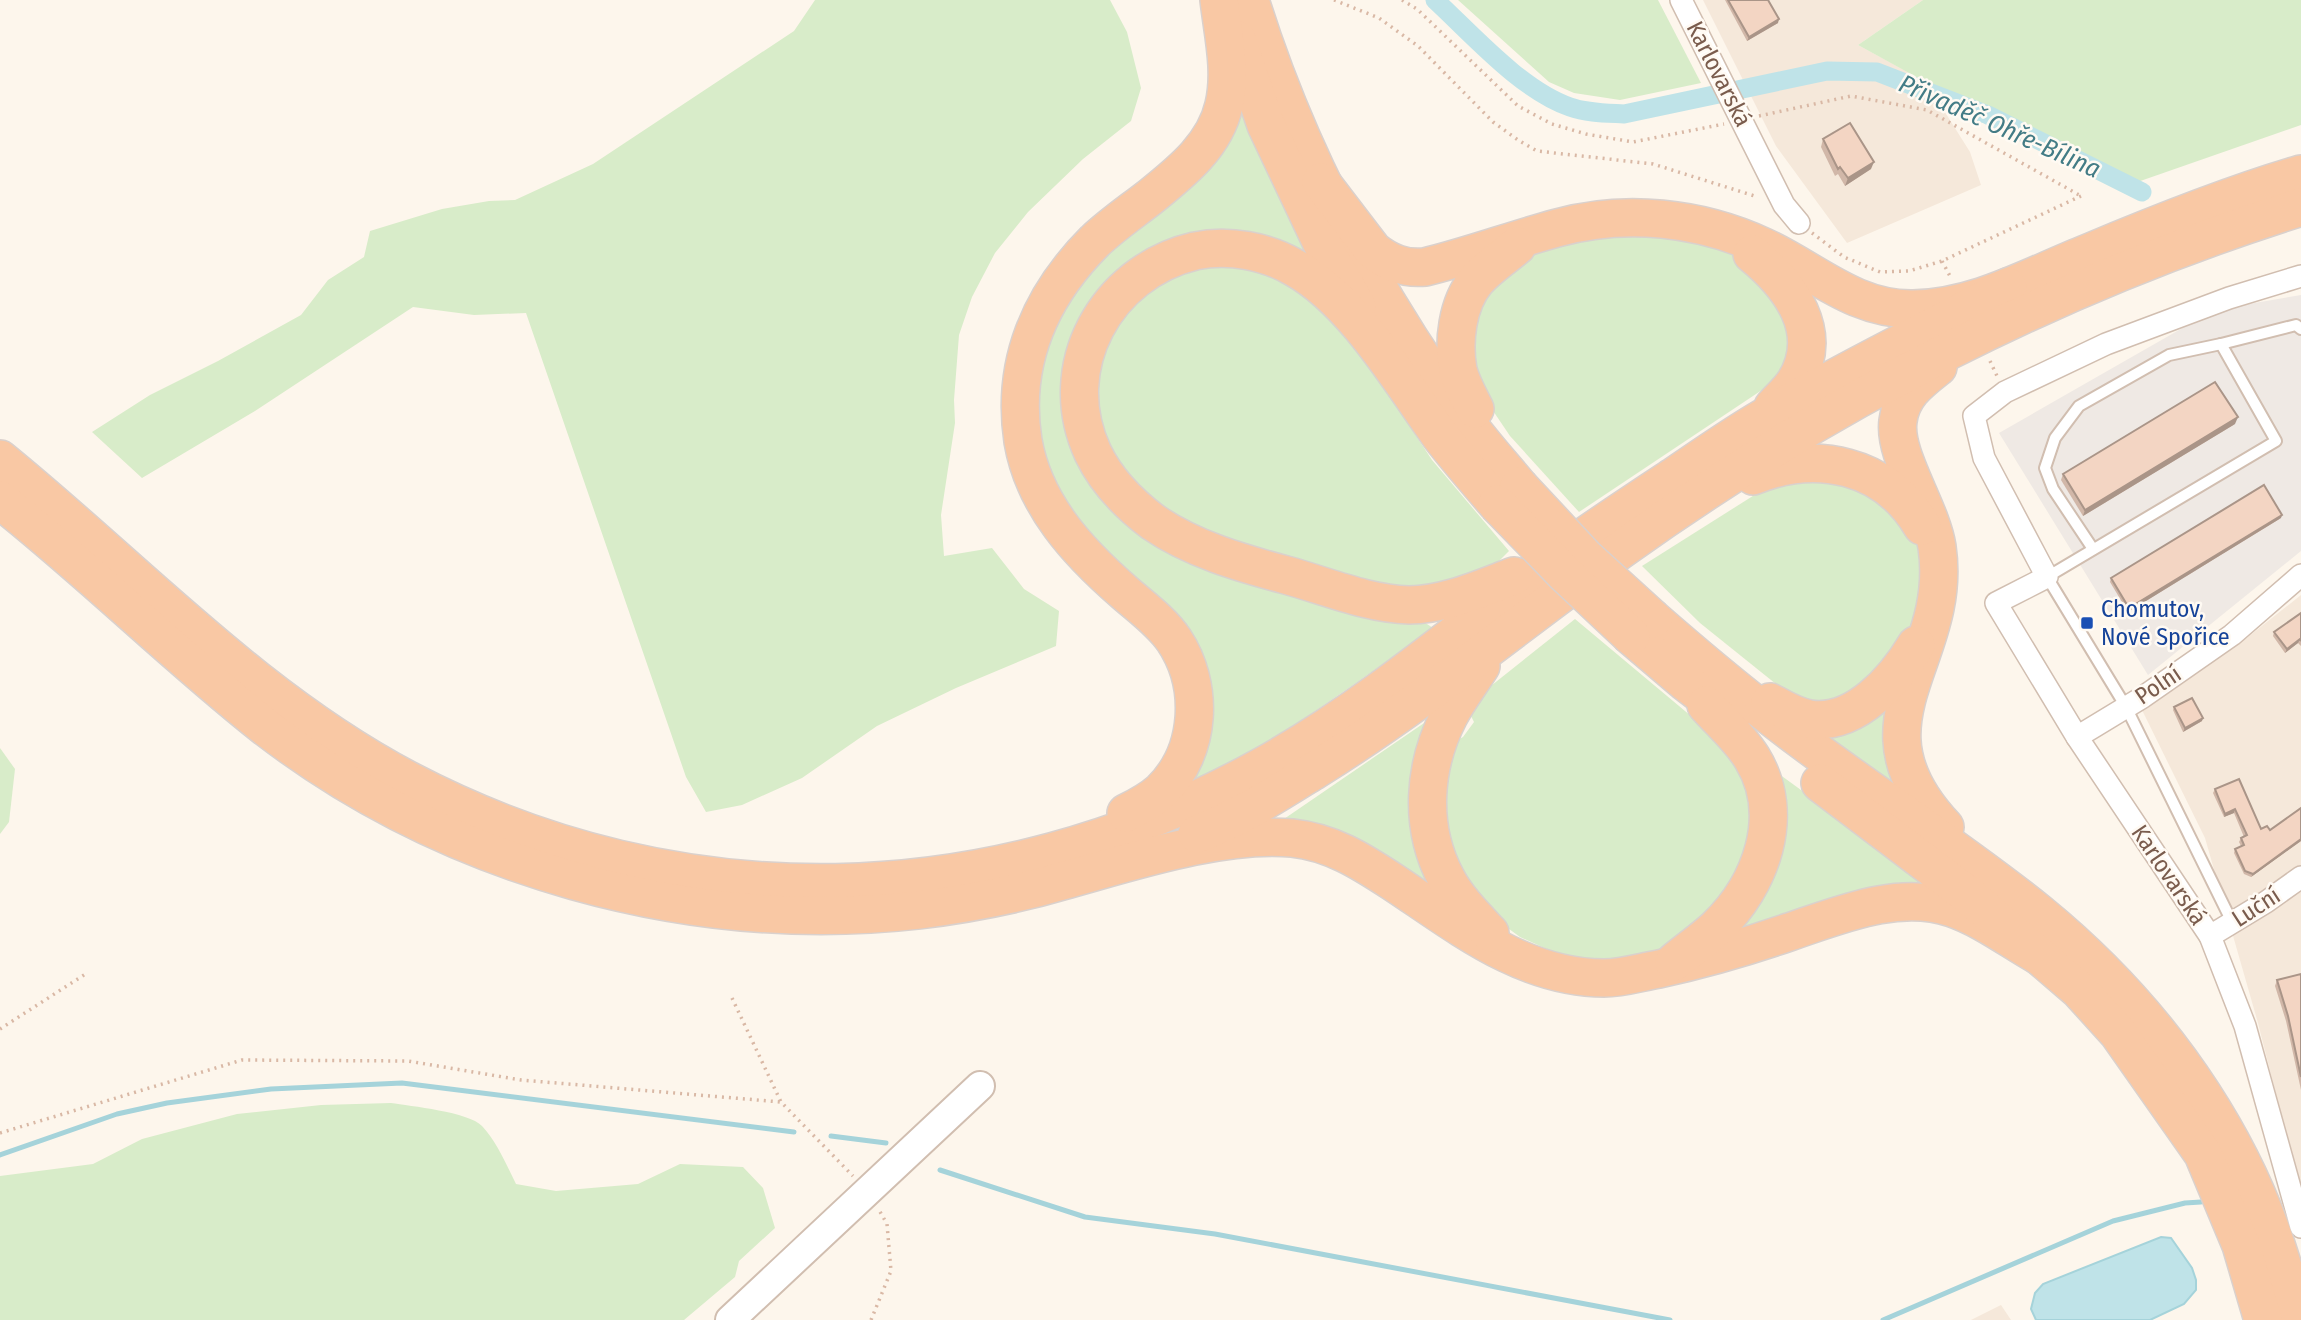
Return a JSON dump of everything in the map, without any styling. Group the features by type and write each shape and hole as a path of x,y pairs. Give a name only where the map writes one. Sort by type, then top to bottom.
{"highway":[{"path":"1233,2 1288,107 1352,244 1400,327 1460,414 1508,495"},
{"path":"1233,2 1266,125 1326,252 1394,370"},
{"path":"1044,854 1143,805 1161,791 1182,762 1194,724 1195,703 1191,678 1173,638 1097,568 1068,537 1050,510 1034,478 1024,442 1021,401 1025,362 1050,295 1072,266 1097,239 1176,176 1199,153 1215,129 1224,107 1228,79 1233,2"},
{"path":"1321,182 1373,250 1404,267 1425,267 1557,228 1611,218 1644,217 1699,225 1765,247 1848,295 1888,308 1909,309 1949,306 1979,298 2181,216 2301,174"},
{"path":"1122,864 1205,831 1283,790 1358,743 1621,550 1694,500 1778,446 1894,378 2094,283 2193,244 2301,207"},
{"path":"1699,225 1741,245 1761,261 1790,293 1805,321 1806,352 1799,375 1793,385 1760,419"},
{"path":"1508,495 1458,372 1457,330 1464,303 1475,282 1527,238"},
{"path":"1548,562 1442,601 1412,605 1384,603 1249,565 1195,545 1154,522 1128,500 1097,460 1085,432 1080,391 1086,351 1103,314 1115,297 1146,271 1182,254 1201,250 1241,249 1270,257 1298,269 1328,292 1394,370 1443,439 1586,558 1642,627 1968,895 2079,990 2118,1033 2203,1154 2241,1245 2263,1320"},
{"path":"0,459 62,509 225,654 289,705 356,750 409,781 536,836 666,870 789,882 908,880 970,871 1044,854 1111,834 1186,804 1263,766 1339,719 1426,657 1548,562 1760,419 2008,287"},
{"path":"1981,335 1914,386 1904,401 1898,421 1899,444 1931,519 1937,547 1938,585 1923,652 1903,715 1901,749 1909,776 1924,804 1991,876"},
{"path":"1694,500 1788,464 1817,463 1845,467 1879,482 1907,505 1927,535 1938,585 1923,635 1898,671 1865,704 1839,718 1826,720 1802,717 1700,677"},
{"path":"0,500 41,532 201,674 268,728 333,775 446,833 527,866 592,885 659,900 726,909 849,915 980,901 1223,841 1292,838 1319,842 1353,856 1472,936 1512,957 1570,976 1624,976 1667,967 1721,955 1851,912 1903,902 1949,907 1969,915 2041,957"},
{"path":"1496,643 1450,715 1442,733 1429,773 1427,803 1433,846 1447,880 1474,916 1512,957"},
{"path":"1700,677 1800,739 1991,876 2040,915 2102,971 2141,1011 2188,1070 2229,1138 2252,1185 2273,1238 2296,1320"},
{"path":"1667,967 1716,928 1746,892 1760,862 1769,821 1765,788 1752,758 1700,677"}],"street":[{"name":"Karlovarská","path":"1681,0 1784,205 1799,223"},
{"name":"Karlovarská","path":"2301,276 2229,298 2106,344 2005,392 1974,415 1984,458 2047,577 1996,603 2077,737 2210,936 2245,1026 2301,1227"},
{"name":"Polní","path":"2077,737 2232,635 2301,575"},
{"name":"Luční","path":"2210,936 2301,877"},
{"path":"730,1320 980,1086"}],"lane":[{"path":"2094,550 2053,489 2045,468 2055,438 2079,405 2169,355 2296,325 2301,329"},
{"path":"2047,577 2276,441 2221,344"},
{"name":"Karlovarská","path":"2047,577 2126,707 2232,922"}],"path":[{"path":"1334,0 1379,19 1418,46 1493,122 1537,150 1653,164 1784,205"},
{"path":"1402,0 1417,9 1518,106 1552,124 1586,134 1633,142 1851,96 1927,110 2081,195 1942,261 1909,271 1880,272 1844,257 1799,223"},
{"path":"1942,261 1953,283"},
{"path":"0,1029 87,973"},
{"path":"732,998 781,1102 869,1192 887,1224 891,1272 871,1320"},
{"path":"0,1133 242,1060 408,1061 521,1080 781,1102"}],"shaded area":[{"path":"1703,0 1923,0 1858,45 1926,82 1970,152 1981,185 1847,243 1776,146"},
{"path":"2301,295 2301,551 2148,675 1999,433 2214,310"},
{"path":"2301,595 2301,1193 2258,1023 2205,838 2142,710 2248,637"},
{"path":"2001,1305 2011,1320 1971,1320"}],"green space":[{"path":"815,0 1110,0 1127,32 1141,88 1131,121 1083,159 1028,212 995,253 972,297 959,335 955,423 941,515 944,556 992,548 1024,589 1059,611 1056,646 956,688 877,726 802,778 742,805 706,812 686,777 526,313 474,315 413,307 255,411 142,478 92,432 150,395 301,315 328,280 364,257 370,231 442,209 489,201 515,200 593,164 794,31"},
{"path":"1458,0 1658,0 1701,83 1620,100 1574,93 1549,82"},
{"path":"1923,0 2301,0 2301,125 2126,186 1991,118 1858,45"},
{"path":"1239,111 1249,125 1311,256 1284,250 1122,275 1075,435 1241,580 1322,606 1373,618 1427,624 1433,628 1281,733 1184,787 1209,727 1108,557 1063,502 1039,440 1036,401 1040,365 1063,303"},
{"path":"1612,231 1715,245 1734,256 1768,285 1795,341 1777,380 1579,512 1510,436 1479,390 1470,369 1475,308 1504,273 1533,249"},
{"path":"1258,264 1339,319 1432,460 1509,551 1484,576 1411,594 1252,554 1160,513 1111,463 1091,391 1112,320 1185,265"},
{"path":"1808,476 1872,494 1915,541 1921,557 1923,597 1911,628 1887,662 1835,704 1797,701 1700,623 1642,566 1775,482"},
{"path":"1575,619 1734,752 1757,806 1736,886 1678,941 1643,958 1594,963 1558,954 1520,937 1486,912 1461,872 1443,815 1452,743 1463,737 1474,722 1470,714 1482,693"},
{"path":"1901,685 1908,795 1816,732"},
{"path":"1430,719 1441,898 1281,821"},
{"path":"0,748 15,769 9,822 0,834"},
{"path":"1779,774 1941,892 1730,936"},
{"path":"391,1103 439,1110 475,1121 492,1139 516,1184 556,1191 638,1184 680,1164 743,1167 763,1188 775,1228 739,1261 735,1277 684,1320 0,1320 0,1176 93,1164 142,1139 237,1114 321,1105"}],"water":[{"path":"2161,1237 2171,1238 2192,1268 2196,1290 2184,1304 2150,1320 2036,1320 2031,1309 2035,1293 2043,1284"}],"building":[{"path":"1728,0 1768,0 1779,19 1749,37"},
{"path":"1850,123 1874,162 1848,178 1840,167 1838,169 1823,139"},
{"path":"2215,382 2238,417 2085,510 2063,474"},
{"path":"2264,485 2282,515 2129,608 2111,578"},
{"path":"2301,613 2301,641 2300,639 2287,649 2274,632"},
{"path":"2192,698 2203,718 2185,728 2174,707"},
{"path":"2239,779 2261,829 2267,826 2270,830 2301,808 2301,839 2253,874 2245,871 2235,849 2244,845 2241,838 2247,835 2235,809 2225,814 2215,789"},
{"path":"2301,974 2301,1077 2277,980"}],"waterway":[{"name":"Přivaděč Ohře-Bílina","path":"1435,0 1516,75 1552,99 1576,109 1624,114 1827,71 1877,72 1988,115 2142,192"},
{"path":"0,1155 117,1114 167,1103 271,1089 402,1083 794,1132"},
{"path":"831,1136 886,1143"},
{"path":"940,1170 1085,1217 1215,1234 1670,1320"},
{"path":"1883,1320 2113,1221 2185,1203 2201,1202"}],"place":[{"name":"Chomutov, Nové Spořice","path":"2087,623"}]}
